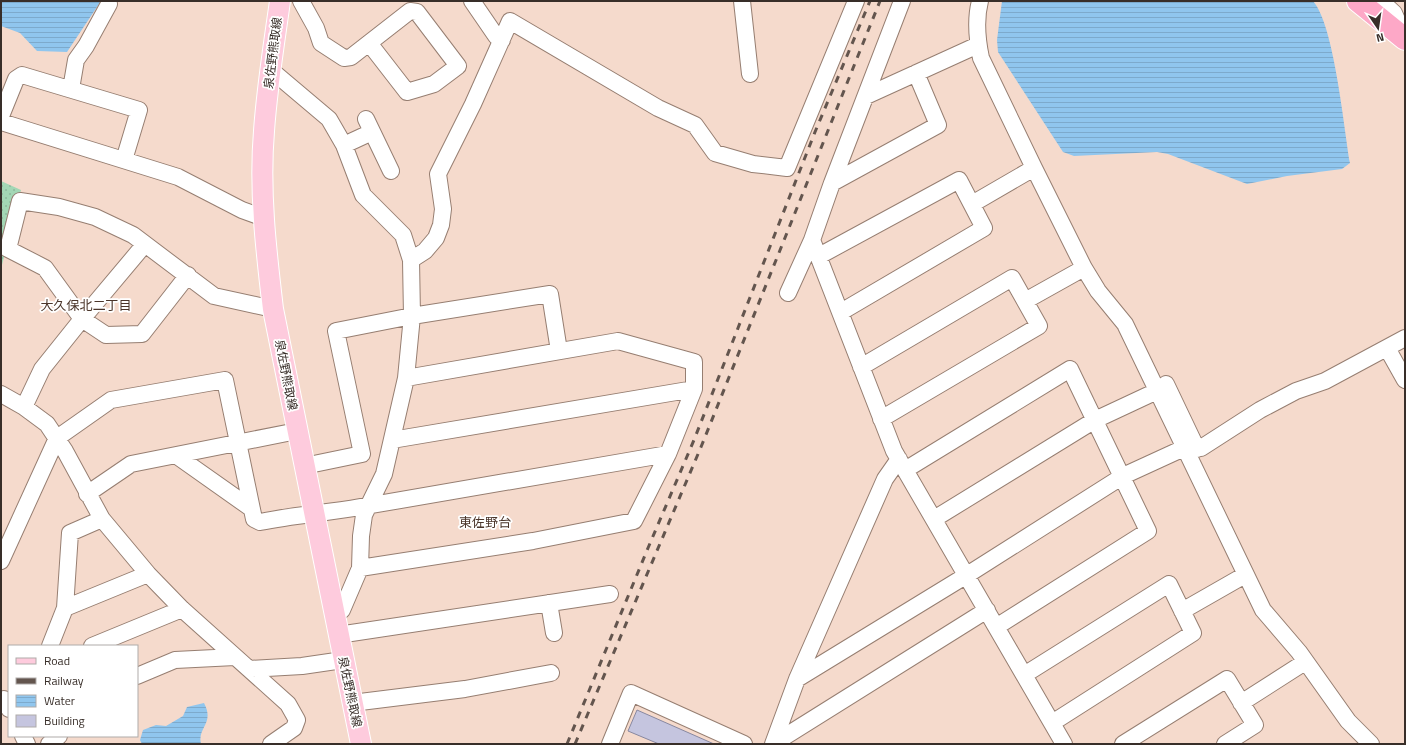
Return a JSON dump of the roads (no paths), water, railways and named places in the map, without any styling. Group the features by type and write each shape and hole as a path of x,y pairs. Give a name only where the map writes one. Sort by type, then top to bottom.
{"highway":[{"path":"1358,1 1405,39"}],"main road":[{"name":"泉佐野熊取線","path":"283,5 271,70 264,131 264,218 273,309 336,626 362,744"}],"street":[{"path":"302,1 316,28 321,43 344,58 351,57 369,42 410,11 417,12 458,66 434,84 407,92 369,42"},
{"path":"472,1 496,36 502,40"},
{"path":"742,1 750,74"},
{"path":"411,260 425,251 436,238 441,225 443,208 438,174 473,104 510,21 658,108 695,125 715,154 753,164 787,168 856,1"},
{"path":"788,293 812,240 832,183 902,1"},
{"path":"980,1 976,14 978,45 981,58 1084,268 1098,291 1125,324 1157,391 1190,449"},
{"path":"1381,1 1394,13 1405,39"},
{"path":"71,89 76,60 86,46 109,4"},
{"path":"866,96 978,45"},
{"path":"271,70 329,119 344,145 363,195 403,235 411,260 412,316 406,378 384,474 364,515 360,536 360,568 336,626 550,603 610,594"},
{"path":"832,183 938,125 916,73"},
{"path":"1,116 16,79 22,74 139,110 124,160"},
{"path":"1,122 178,177 242,210 264,218"},
{"path":"344,145 369,126 391,171"},
{"path":"972,204 1034,168"},
{"path":"819,256 959,180 984,228 840,312"},
{"path":"188,275 142,334 106,335 82,319 45,268 8,249 20,201 59,207 95,217 133,235 188,275 214,296 273,309"},
{"path":"812,240 881,419 902,464 1064,744"},
{"path":"24,407 42,369 145,244"},
{"path":"1025,301 1084,268"},
{"path":"861,367 1012,278 1039,326 881,419"},
{"path":"304,466 362,454 336,331 412,316 550,294 560,351"},
{"path":"797,679 967,575 1123,476 1190,449 1201,448 1260,410 1296,391 1325,381 1405,338"},
{"path":"360,568 533,541 634,521 668,454 694,389 694,362 618,341 406,378"},
{"path":"1387,348 1405,380"},
{"path":"1155,361 1190,449 1245,575 1262,610 1299,652 1348,721 1371,744"},
{"path":"773,744 797,679 885,479 902,464 1070,370 1123,476 1148,531 996,627"},
{"path":"1,562 57,438 111,400 226,380 254,519 260,522 302,514 370,505 668,454"},
{"path":"392,440 694,389"},
{"path":"934,519 1095,420 1157,391"},
{"path":"1,395 24,407 47,424 57,438 102,519 148,574 182,609 288,704 297,720 294,728 271,744"},
{"path":"87,494 131,464 238,444 297,431"},
{"path":"177,456 252,509"},
{"path":"50,645 65,608 70,533 102,519"},
{"path":"65,608 148,574"},
{"path":"1182,611 1245,575"},
{"path":"1024,675 1169,584 1193,633 1052,723"},
{"path":"550,603 554,633"},
{"path":"94,645 182,609"},
{"path":"773,744 986,610"},
{"path":"138,676 175,660 235,657"},
{"path":"249,669 265,666 295,666 343,660"},
{"path":"1241,703 1305,662"},
{"path":"352,703 465,689 551,673"},
{"path":"1123,744 1227,679 1254,726 1225,744"},
{"path":"610,744 631,693 744,744"},
{"path":"48,744 58,737"}],"water":[{"path":"1,1 101,1 67,52 37,51 20,33 1,26"},
{"path":"1002,1 1313,1 1320,13 1327,31 1337,78 1350,163 1342,169 1287,176 1247,184 1168,154 1157,152 1074,156 1063,152 998,52 997,40"},
{"path":"204,703 208,716 201,733 201,744 142,744 140,740 143,730 156,725 166,726 183,716 187,707"}],"railway":[{"path":"567,744 694,440 815,132 870,1"},
{"path":"575,744 701,447 880,1"}],"district":[{"name":"大久保北二丁目","path":"86,305"},
{"name":"東佐野台","path":"485,522"}]}
